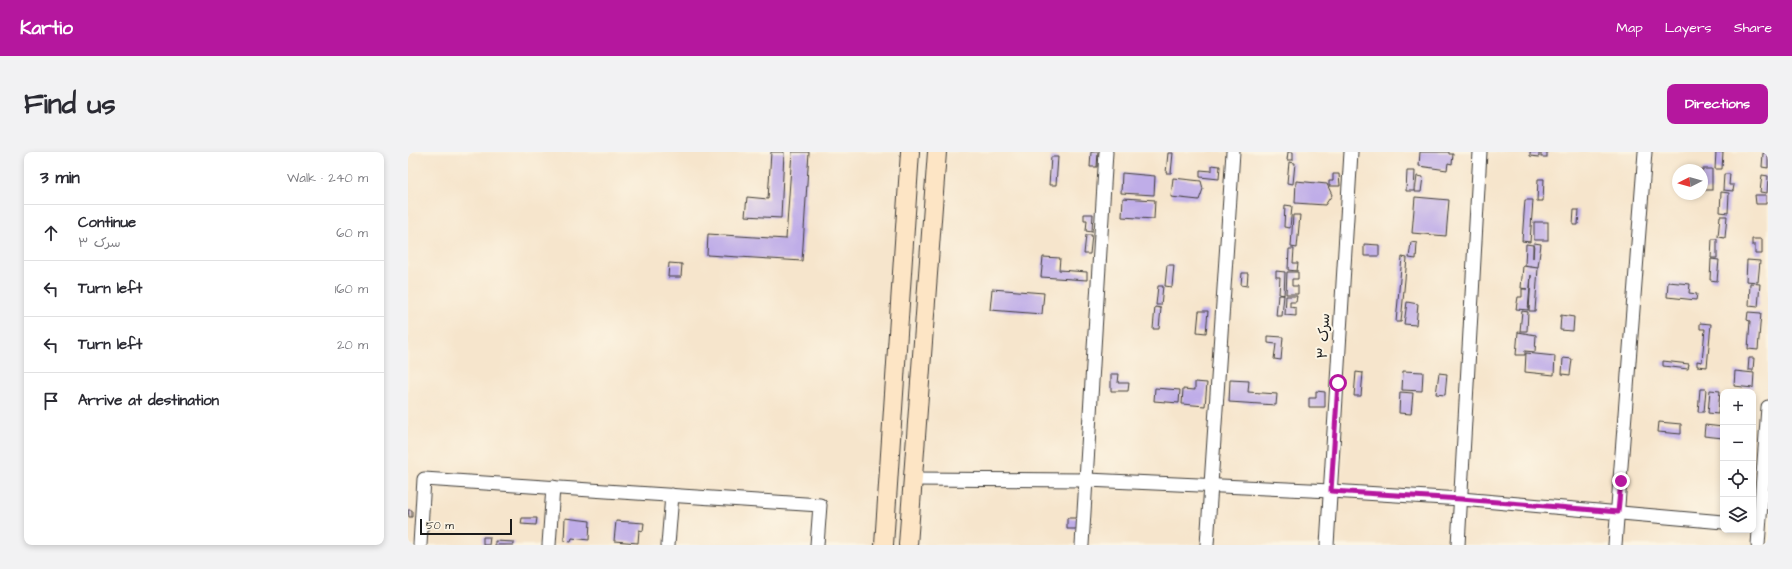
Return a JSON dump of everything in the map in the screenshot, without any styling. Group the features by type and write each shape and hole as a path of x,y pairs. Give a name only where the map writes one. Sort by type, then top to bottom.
{"main road":[{"path":"884,545 910,152"},
{"path":"908,545 937,152"}],"street":[{"path":"1082,545 1106,152"},
{"path":"1207,545 1233,152"},
{"name":"سرک ۳","path":"1328,545 1351,152"},
{"path":"1458,545 1480,152"},
{"path":"1615,545 1645,152"},
{"path":"1758,545 1768,407"},
{"path":"420,545 424,479 820,505 817,545"},
{"path":"913,479 1087,480 1331,491 1461,499 1720,522"},
{"path":"549,545 553,488"},
{"path":"668,545 672,495"}],"building":[{"path":"771,152 784,152 781,218 745,216 747,197 768,199"},
{"path":"792,152 809,152 802,261 707,255 708,234 786,239"},
{"path":"1091,152 1098,152 1097,167 1090,167"},
{"path":"1288,152 1293,152 1293,160 1287,160"},
{"path":"1420,152 1449,152 1449,154 1453,154 1452,164 1448,163 1447,170 1419,166"},
{"path":"1530,152 1539,152 1539,157 1530,156"},
{"path":"1541,152 1547,152 1547,157 1541,157"},
{"path":"1716,152 1723,152 1722,169 1715,169"},
{"path":"1168,153 1173,153 1171,173 1166,173"},
{"path":"1763,153 1768,153 1768,168 1762,167"},
{"path":"1051,157 1058,157 1056,185 1049,185"},
{"path":"1289,162 1295,163 1293,184 1287,183"},
{"path":"1212,165 1220,166 1219,179 1200,177 1200,170 1212,171"},
{"path":"1708,169 1712,169 1712,190 1708,190"},
{"path":"1407,171 1415,171 1414,191 1406,191"},
{"path":"1122,173 1155,176 1154,195 1121,193"},
{"path":"1333,174 1339,174 1340,186 1329,186 1329,181 1333,181"},
{"path":"1724,174 1730,174 1729,185 1734,185 1733,191 1723,190"},
{"path":"1762,175 1768,176 1767,193 1760,192"},
{"path":"1417,176 1423,177 1421,192 1415,192"},
{"path":"1173,178 1201,181 1203,189 1199,200 1171,197"},
{"path":"1538,179 1544,179 1543,201 1537,201"},
{"path":"1296,181 1327,184 1332,195 1325,205 1295,203"},
{"path":"1721,192 1729,193 1728,213 1720,212"},
{"path":"1755,195 1766,195 1766,204 1756,204"},
{"path":"1415,197 1449,200 1446,236 1412,233"},
{"path":"1123,198 1155,200 1154,219 1122,217"},
{"path":"1525,200 1533,200 1530,242 1522,241"},
{"path":"1285,205 1292,206 1290,228 1284,227"},
{"path":"1574,210 1579,210 1578,225 1573,225"},
{"path":"1084,214 1093,214 1092,232 1086,231 1087,220 1084,220"},
{"path":"1293,215 1300,215 1297,248 1291,247"},
{"path":"1720,216 1727,216 1725,238 1718,237"},
{"path":"1534,222 1548,222 1548,240 1534,240"},
{"path":"1086,235 1092,235 1090,254 1084,254"},
{"path":"1712,239 1717,239 1717,258 1711,258"},
{"path":"1752,239 1762,239 1762,254 1755,254 1755,245 1752,245"},
{"path":"1411,242 1417,243 1416,259 1409,258"},
{"path":"1534,243 1541,244 1538,267 1525,265 1526,244 1533,245 1533,258"},
{"path":"1364,244 1379,245 1379,256 1364,256"},
{"path":"1289,249 1294,249 1293,263 1298,263 1297,271 1288,270"},
{"path":"1043,257 1060,258 1059,270 1087,272 1087,280 1041,277"},
{"path":"1402,257 1407,258 1401,322 1396,322"},
{"path":"1711,259 1719,260 1717,281 1710,280"},
{"path":"1747,260 1760,261 1758,282 1746,281"},
{"path":"669,263 682,264 681,277 668,277"},
{"path":"1167,265 1174,265 1172,287 1165,286"},
{"path":"1523,266 1538,268 1535,311 1529,311 1531,275 1528,310 1516,309 1518,297 1522,297 1522,289 1527,289 1521,288"},
{"path":"1276,271 1285,272 1284,295 1279,294 1280,277 1276,277"},
{"path":"1287,272 1298,272 1298,279 1292,279 1292,286 1298,286 1298,294 1286,294"},
{"path":"1242,273 1248,273 1247,286 1241,285"},
{"path":"1668,282 1690,284 1689,293 1697,294 1696,300 1667,297"},
{"path":"1750,283 1760,284 1758,307 1749,306"},
{"path":"1158,286 1163,286 1161,305 1156,305"},
{"path":"992,289 1044,293 1042,314 990,310"},
{"path":"1278,295 1284,295 1282,316 1276,316"},
{"path":"1286,296 1297,296 1296,302 1290,302 1290,307 1296,308 1296,316 1285,315"},
{"path":"1407,302 1418,304 1416,325 1404,324"},
{"path":"1155,307 1161,308 1159,329 1153,329"},
{"path":"1199,311 1208,311 1206,333 1197,332"},
{"path":"1522,311 1528,312 1527,331 1520,331"},
{"path":"1748,312 1761,313 1758,350 1748,349 1750,321 1747,320"},
{"path":"1561,315 1574,317 1573,331 1560,330"},
{"path":"1700,323 1711,324 1707,367 1697,366 1697,361 1702,362 1705,329 1700,329"},
{"path":"1518,332 1536,335 1535,352 1525,351 1525,355 1516,355"},
{"path":"1268,336 1283,337 1281,360 1274,359 1276,344 1268,343"},
{"path":"1526,353 1555,356 1554,375 1525,372"},
{"path":"1563,358 1572,359 1570,375 1562,374"},
{"path":"1749,358 1754,358 1753,370 1748,370"},
{"path":"1663,361 1689,364 1688,369 1663,366"},
{"path":"1403,371 1423,372 1422,391 1402,390"},
{"path":"1735,371 1754,373 1753,388 1734,386"},
{"path":"1356,372 1363,373 1361,396 1354,396"},
{"path":"1439,373 1447,374 1445,395 1436,394"},
{"path":"1111,374 1119,374 1118,383 1129,383 1128,391 1111,391"},
{"path":"1230,380 1249,381 1248,392 1277,394 1276,405 1229,402"},
{"path":"1195,382 1207,383 1205,406 1182,404 1183,389 1195,390"},
{"path":"1155,388 1180,390 1179,403 1154,401"},
{"path":"1700,389 1706,389 1704,412 1698,412"},
{"path":"1710,390 1720,391 1718,414 1708,413"},
{"path":"1316,391 1325,392 1325,407 1309,407 1309,398 1316,398"},
{"path":"1400,392 1413,393 1411,414 1399,413"},
{"path":"1659,422 1681,424 1681,434 1658,432"},
{"path":"1705,425 1720,427 1720,438 1704,436"},
{"path":"408,510 412,510 412,517 409,517"},
{"path":"522,518 537,518 536,525 521,524"},
{"path":"565,518 590,521 589,540 572,538 571,542 564,541"},
{"path":"1067,518 1078,518 1077,529 1067,529"},
{"path":"616,521 644,523 643,531 639,530 638,543 614,541"},
{"path":"483,537 490,537 489,545 483,545"},
{"path":"495,541 514,542 514,545 495,545"}],"route":[{"path":"1338,383 1331,491 1461,499 1618,512 1621,481"}]}
